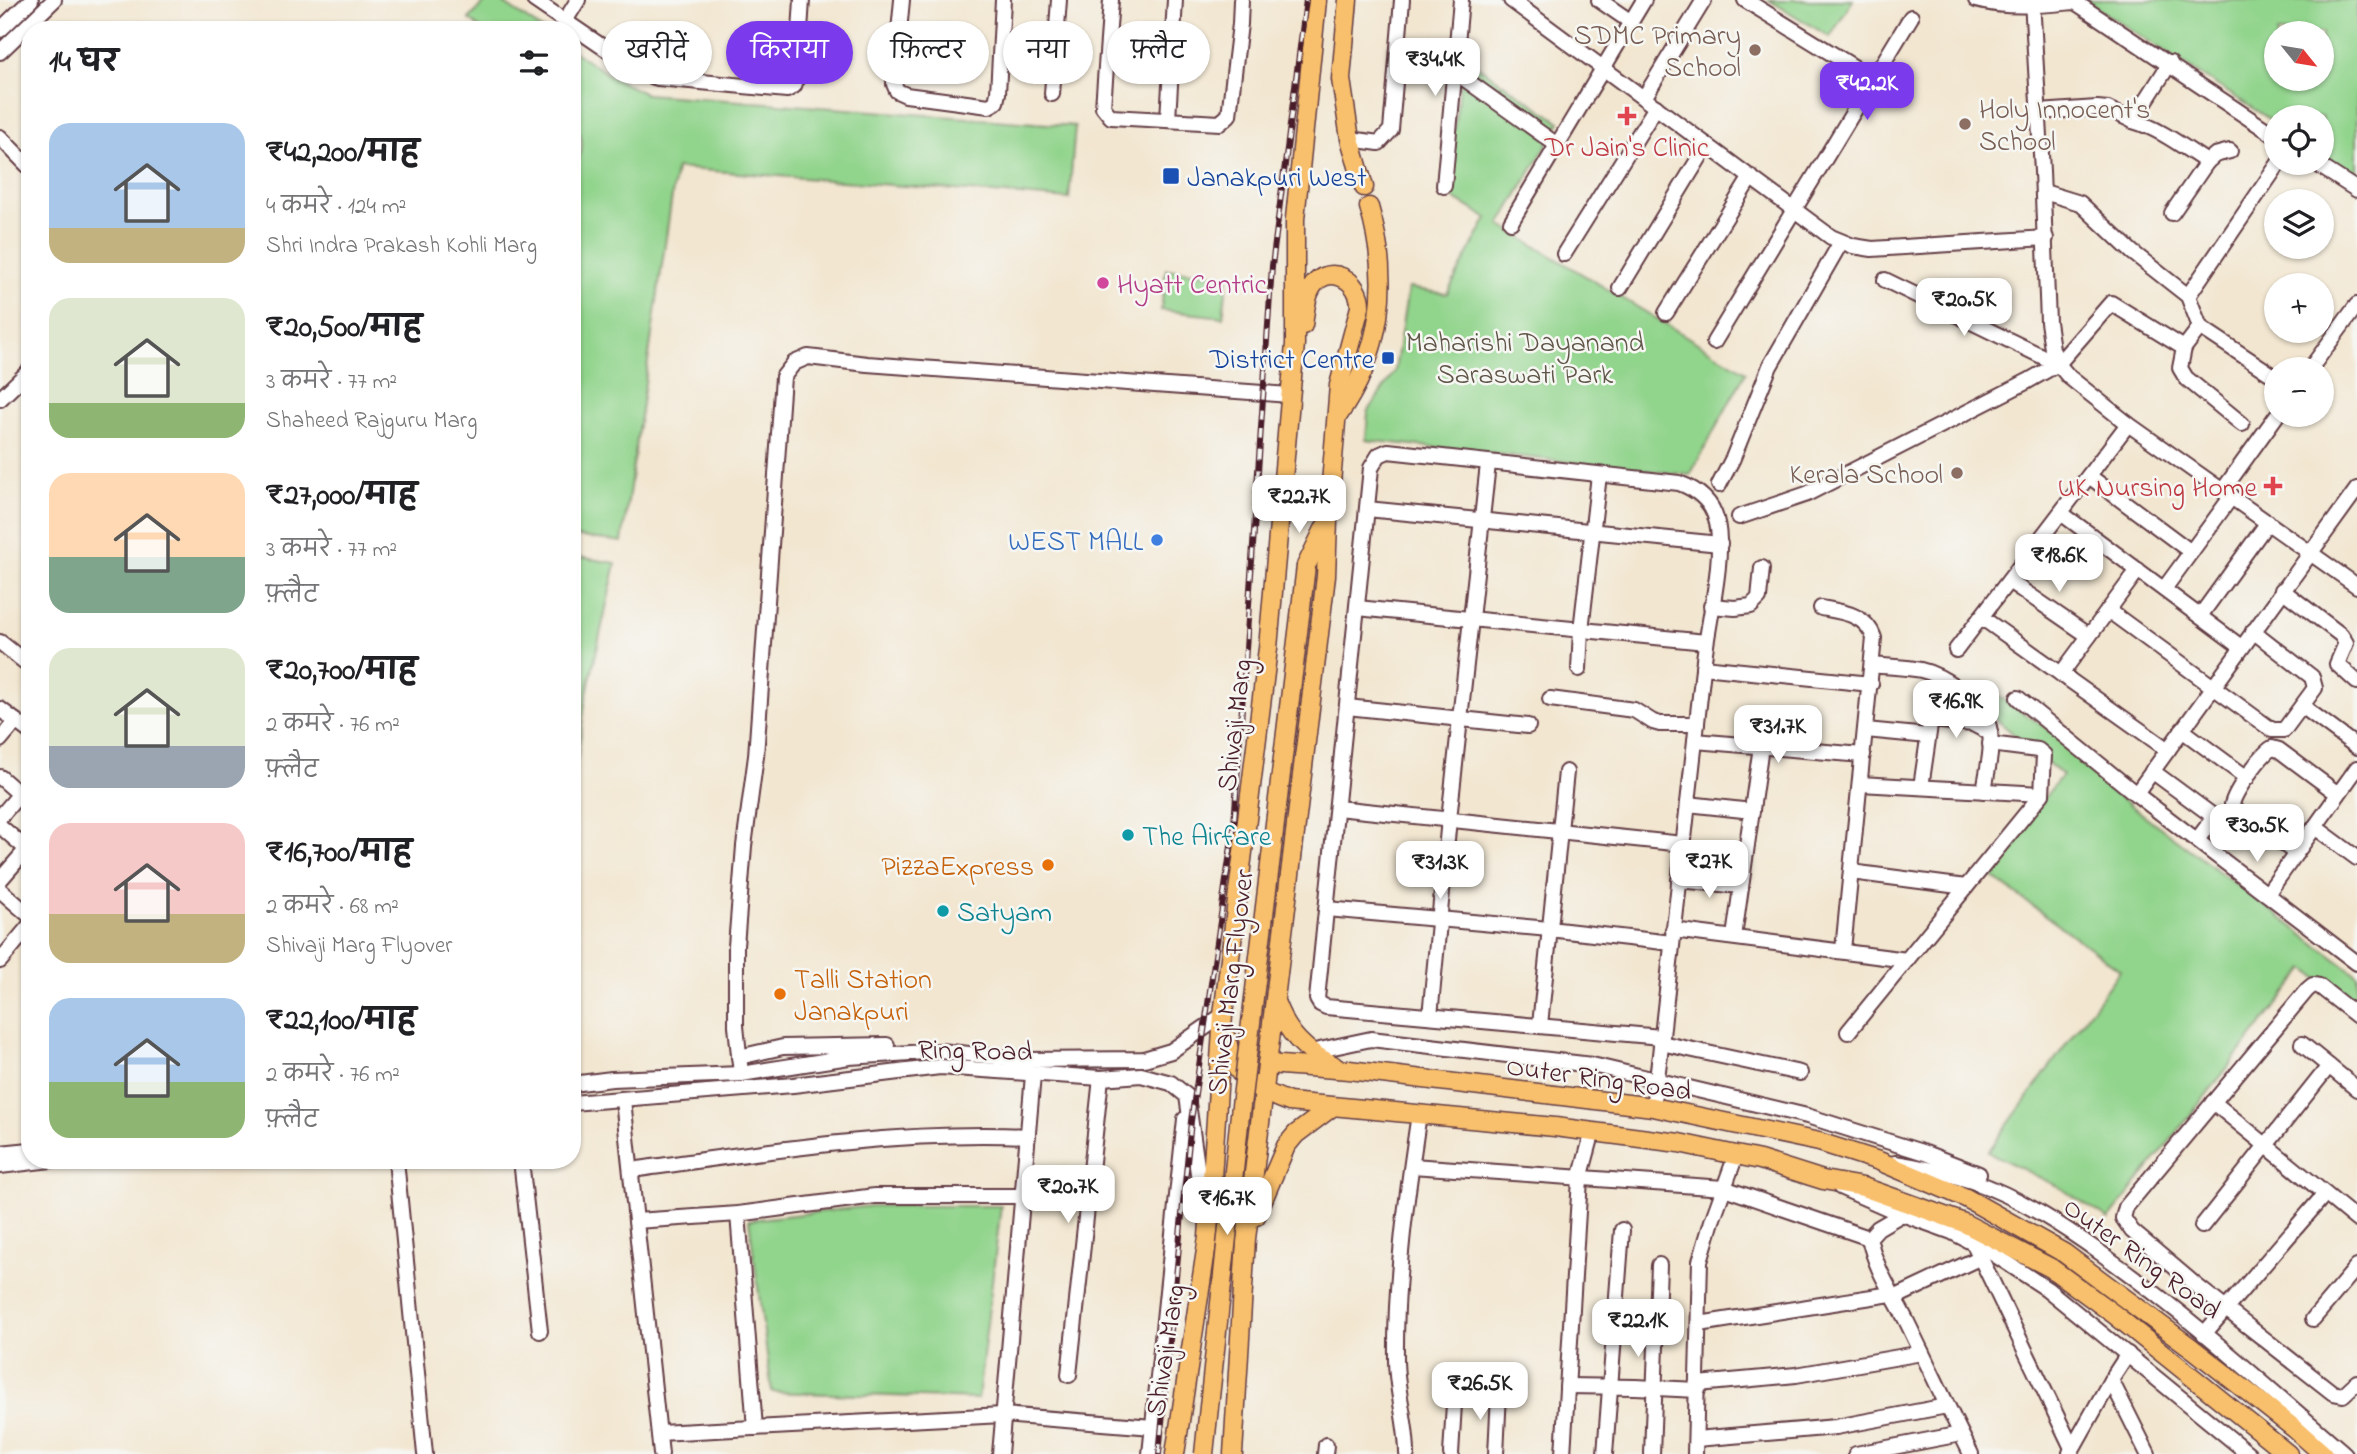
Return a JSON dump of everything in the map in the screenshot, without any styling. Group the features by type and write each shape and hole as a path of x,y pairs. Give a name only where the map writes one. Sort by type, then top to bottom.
{"main road":[{"name":"Shivaji Marg","path":"1175,1454 1208,1237 1223,1014 1268,649 1295,344 1294,219 1317,0"},
{"path":"1348,0 1341,79 1350,139 1364,187"},
{"path":"1335,420 1361,376 1377,328 1382,287 1381,267 1377,236 1369,207"},
{"path":"1233,1454 1246,1239 1326,576 1335,420 1339,385 1360,307 1355,286 1343,277 1328,276 1311,289 1290,395"},
{"name":"Shivaji Marg Flyover","path":"1204,1454 1240,1114 1306,566 1328,521"},
{"path":"1233,945 1239,964 1257,971 1270,967 1279,956 1280,950"},
{"path":"1274,1000 1290,1032 1310,1052 1332,1065 1349,1070"},
{"path":"1223,1014 1229,1052 1238,1073 1264,1092"},
{"path":"1267,1064 1349,1070"},
{"name":"Outer Ring Road","path":"1349,1070 1653,1107 1819,1142 1880,1161 1966,1198 2064,1253 2193,1349 2323,1454"},
{"name":"Outer Ring Road","path":"1264,1092 1289,1102 1593,1131 1679,1143 1737,1155 1823,1180 1863,1187 1964,1223 2050,1269 2136,1332 2288,1454"},
{"path":"1208,1237 1214,1252 1225,1258 1237,1254 1286,1146 1296,1134 1332,1107"}],"street":[{"path":"0,30 30,0"},
{"path":"32,21 54,0"},
{"path":"534,0 565,21 578,0"},
{"path":"581,32 641,73 658,78 787,90 794,86 797,77 802,0"},
{"path":"902,0 894,84 897,91 906,95 989,106 996,102 998,93 1003,0"},
{"path":"1052,94 1059,0"},
{"path":"1111,0 1103,107 1111,117 1220,123 1228,115 1241,0"},
{"path":"1168,119 1175,0"},
{"path":"1350,139 1379,143 1391,130 1402,0"},
{"path":"1444,186 1461,0"},
{"path":"1511,0 1836,239 1872,248 2046,238"},
{"path":"1599,0 1631,22"},
{"path":"1511,222 1644,0"},
{"path":"1644,98 1704,0"},
{"path":"1745,0 1873,79"},
{"path":"1976,0 2032,3 2073,1 2264,128"},
{"path":"2032,3 2046,238 2048,322 2057,363 2069,377 2128,424 2357,586"},
{"path":"1714,342 1911,17"},
{"path":"0,52 21,32"},
{"path":"2133,121 2170,64"},
{"path":"1455,72 1557,145"},
{"path":"1564,254 1656,107"},
{"path":"2039,112 2108,109 2164,134 2207,162"},
{"path":"0,137 21,159"},
{"path":"1620,288 1707,145"},
{"path":"2172,213 2207,162 2215,155 2230,151"},
{"path":"2188,296 2271,175"},
{"path":"2334,175 2357,190"},
{"path":"1666,313 1751,177"},
{"path":"2043,192 2080,203 2133,252 2188,296 2200,327 2264,369"},
{"path":"1719,485 1733,458 1770,366 1836,239"},
{"path":"1885,280 2057,363"},
{"path":"1739,517 1807,494 2057,363 2111,303 2184,348"},
{"path":"2319,357 2357,305"},
{"path":"2200,327 2184,348 2180,369 2186,378 2242,424"},
{"path":"741,1074 736,1026 738,921 744,846 756,756 783,377 794,363 808,357 867,364 1290,395"},
{"path":"0,399 21,379"},
{"path":"1956,650 2128,424"},
{"path":"2164,589 2269,427"},
{"path":"1653,1107 1661,1041 1673,937 1703,667 1720,544 1717,521 1708,502 1692,488 1679,483 1388,452 1378,455 1371,468 1317,999 1320,1004 1326,1007 1540,1025 1661,1041 1800,1073"},
{"path":"1430,1016 1488,464"},
{"path":"1579,669 1599,475"},
{"path":"2089,476 2190,552"},
{"path":"2136,794 2357,489"},
{"path":"1367,509 1720,544"},
{"path":"2061,513 2241,647"},
{"path":"2200,616 2268,522"},
{"path":"1711,606 1751,606 1759,598 1762,568"},
{"path":"2061,674 2138,570"},
{"path":"2010,580 2089,636"},
{"path":"2282,590 2341,635 2346,643 2337,664 2357,682"},
{"path":"1357,608 1706,642"},
{"path":"1821,608 1848,614 1870,627 1874,638 1843,950"},
{"path":"2108,610 2272,730 2280,732 2315,688 2312,677 2253,631"},
{"path":"1982,617 2168,750"},
{"path":"0,642 21,659"},
{"path":"1873,666 1921,670 1946,681 1977,707 1986,719 1990,738 1984,791"},
{"path":"1703,667 1871,684"},
{"path":"1921,787 1933,705 1946,681"},
{"path":"2018,698 2136,794 2357,963"},
{"path":"1550,699 1634,710 1660,724 1697,724"},
{"path":"1347,706 1528,726"},
{"path":"2302,706 2357,747"},
{"path":"0,709 21,725"},
{"path":"1848,1032 2042,794 2045,755 2038,750 1990,738 1973,724 1931,720"},
{"path":"0,740 16,721"},
{"path":"1866,730 1928,736"},
{"path":"2182,730 2247,778"},
{"path":"1695,741 1863,755"},
{"path":"1734,937 1760,746"},
{"path":"2296,853 2235,810 2232,800 2247,778 2272,748 2279,750 2338,794"},
{"path":"2267,894 2356,770"},
{"path":"2152,771 2209,813 2212,820 2197,840"},
{"path":"1540,1025 1566,772"},
{"path":"0,777 21,795"},
{"path":"1860,784 2042,794"},
{"path":"0,817 21,801"},
{"path":"1688,804 1752,811"},
{"path":"1337,808 1683,844"},
{"path":"0,826 21,845"},
{"path":"2315,827 2357,858"},
{"path":"0,880 21,858"},
{"path":"1851,872 1966,887"},
{"path":"1679,880 1741,886"},
{"path":"0,890 21,908"},
{"path":"1326,909 1549,929 1673,937 1734,937 1907,960"},
{"path":"0,961 21,936"},
{"path":"2357,1016 2319,986 2313,985 2126,1207 2123,1218 2132,1231 2225,1309 2333,1392 2343,1395 2357,1381"},
{"name":"Ring Road","path":"581,1083 612,1079 741,1074 849,1057 941,1051 1026,1060 1144,1059 1167,1052 1188,1041 1223,1014"},
{"path":"1310,1052 1371,1039 1592,1065 1807,1116 1924,1153 1979,1174"},
{"path":"739,1057 783,1047 954,1044 1026,1054 1102,1055 1136,1049 1167,1052"},
{"path":"2302,1044 2357,1090"},
{"path":"1141,1074 1144,1059"},
{"path":"2202,1226 2329,1066"},
{"name":"Ring Road","path":"581,1102 793,1085 940,1067 1033,1075 1101,1077 1141,1074 1171,1083 1187,1096"},
{"path":"1000,1454 1033,1075"},
{"path":"1069,1375 1101,1077"},
{"path":"1187,1096 1208,1237"},
{"path":"1150,1454 1187,1096"},
{"path":"623,1100 661,1454"},
{"path":"2213,1102 2357,1220"},
{"path":"1407,1454 1407,1437 1396,1382 1396,1357 1398,1306 1419,1114"},
{"path":"1563,1454 1580,1179 1593,1131"},
{"path":"631,1170 818,1144 956,1133 1028,1136"},
{"path":"0,1153 21,1151"},
{"path":"1737,1155 1700,1261 1696,1447 1836,1427 1947,1406"},
{"name":"Outer Ring Road","path":"1880,1161 1926,1168 1975,1182 2035,1211 2079,1238 2140,1281 2345,1454"},
{"path":"0,1166 21,1164"},
{"path":"1412,1166 1724,1188 1869,1238"},
{"path":"397,1169 425,1454"},
{"path":"521,1169 540,1331"},
{"name":"Outer Ring Road","path":"1823,1180 1952,1233 2047,1289 2249,1454"},
{"path":"2204,1334 2325,1194"},
{"path":"636,1221 738,1214 875,1196 1023,1196"},
{"path":"738,1214 755,1428"},
{"path":"1869,1238 1878,1228 1902,1214"},
{"path":"1605,1454 1622,1230"},
{"path":"1869,1238 1878,1270 1971,1454"},
{"path":"1699,1324 1892,1296 1977,1250 2071,1451"},
{"path":"1652,1454 1659,1265"},
{"path":"2313,1319 2357,1267"},
{"path":"1567,1386 1698,1387 1796,1375 1922,1353"},
{"path":"2071,1451 2128,1354"},
{"path":"2111,1380 2148,1454"},
{"path":"1451,1454 1455,1387"},
{"path":"1496,1454 1499,1393"},
{"path":"659,1433 1003,1415 1153,1427"},
{"path":"1856,1454 1961,1434"}],"green space":[{"path":"487,0 499,0 530,21 471,21 469,19"},
{"path":"1769,0 1853,0 1830,37"},
{"path":"2085,0 2357,0 2357,180 2334,164 2334,105 2264,105 2264,116"},
{"path":"581,56 602,70 602,84 625,84 646,94 1075,126 1069,199 676,168 622,542 581,537"},
{"name":"Maharishi Dayanand Saraswati Park","path":"1464,57 1560,122 1500,225 1746,372 1690,475 1366,440 1368,412 1395,371 1408,288 1447,294 1487,218 1448,195"},
{"path":"1166,269 1228,276 1223,317 1161,310"},
{"path":"581,557 616,563 581,732"},
{"path":"1994,693 2064,740 2113,792 2357,975 2357,1007 2305,969 2109,1219 2057,1186 1988,1152 2120,970 1986,872 2062,775 1983,708"},
{"path":"871,1206 1001,1206 978,1399 772,1392 749,1220"}],"railway":[{"path":"1159,1454 1191,1121 1234,825 1272,266 1306,0"}],"place":[{"name":"SDMC Primary School","path":"1755,50"},
{"name":"Dr Jain's Clinic","path":"1627,116"},
{"name":"Holy Innocent's School","path":"1965,124"},
{"name":"Janakpuri West","path":"1171,176"},
{"name":"Hyatt Centric","path":"1103,283"},
{"name":"District Centre","path":"1388,358"},
{"name":"Kerala School","path":"1957,473"},
{"name":"UK Nursing Home","path":"2273,486"},
{"name":"WEST MALL","path":"1157,540"},
{"name":"The Airfare","path":"1128,835"},
{"name":"PizzaExpress","path":"1048,865"},
{"name":"Satyam","path":"943,911"},
{"name":"Talli Station Janakpuri","path":"780,994"}]}
